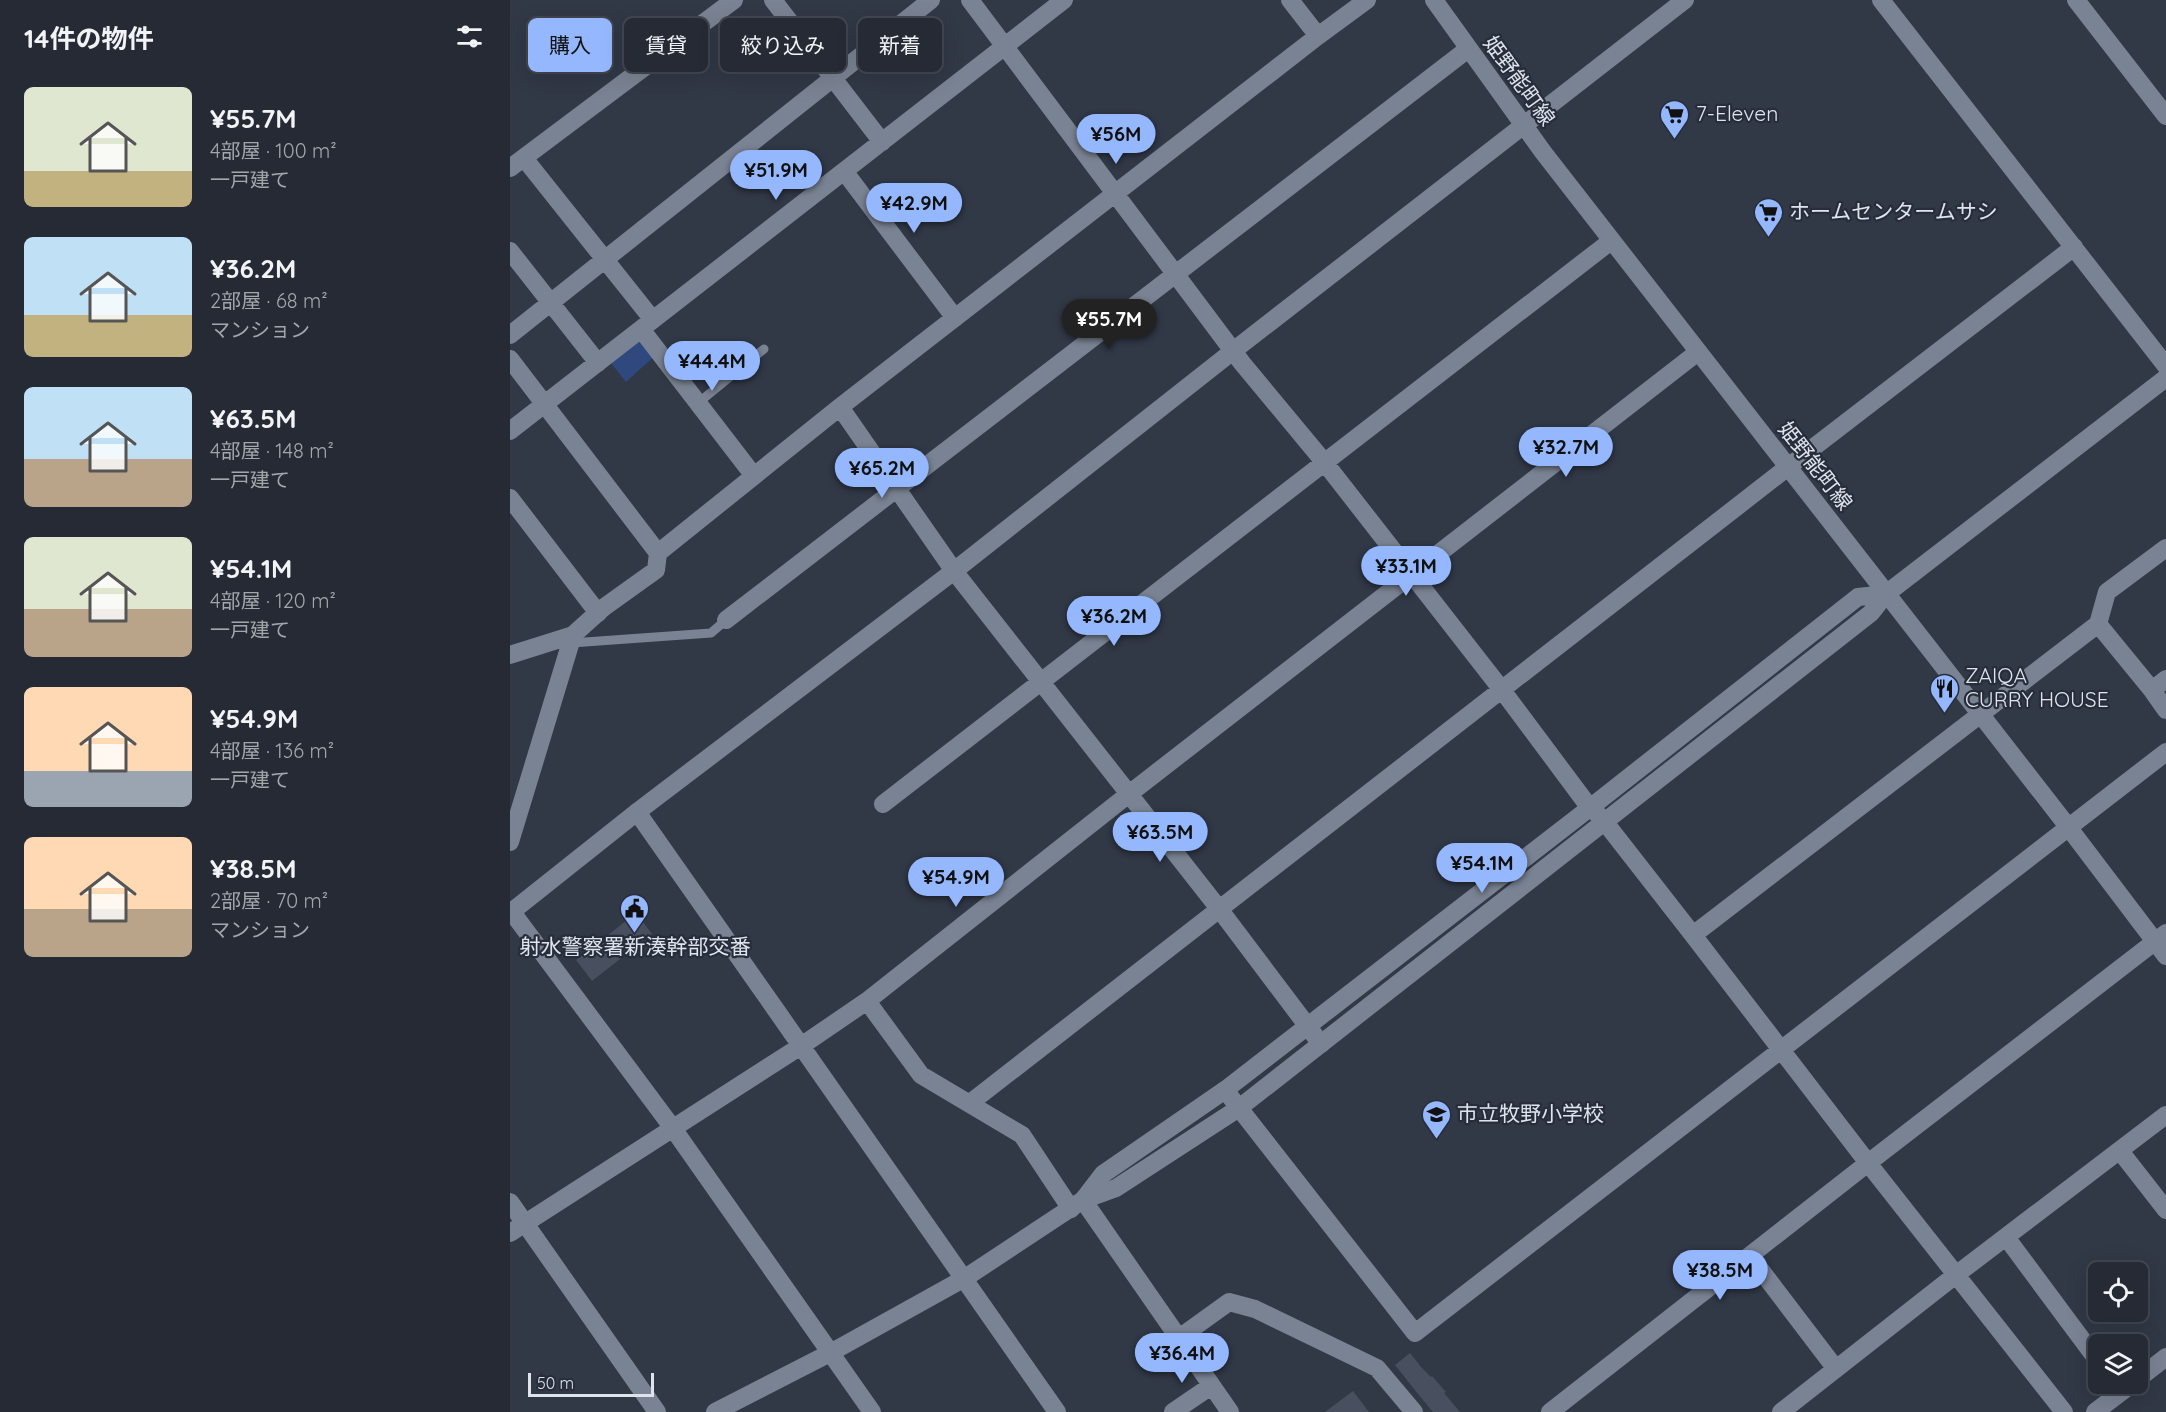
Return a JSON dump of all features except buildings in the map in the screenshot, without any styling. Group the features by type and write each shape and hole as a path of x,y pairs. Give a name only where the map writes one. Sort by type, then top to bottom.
{"street":[{"path":"773,0 882,142"},
{"path":"510,335 931,0"},
{"path":"970,0 1233,351 1325,463 2064,1412"},
{"path":"510,431 1064,0"},
{"path":"1290,0 1318,36"},
{"path":"658,553 840,406 1367,0"},
{"path":"872,1412 672,1127 511,912 637,812 954,571 1685,0"},
{"path":"1881,0 2166,366"},
{"path":"2076,0 2166,116"},
{"path":"730,1 517,163 605,260 698,403 754,476"},
{"name":"姫野能町線","path":"1438,2 1468,49 1523,126 1611,241 2162,944"},
{"path":"726,620 1176,276 1468,49"},
{"path":"844,171 955,318"},
{"path":"882,804 1611,241"},
{"path":"970,1103 2074,247"},
{"path":"510,251 598,363"},
{"path":"518,1228 867,1001 1129,794 1698,352"},
{"path":"510,359 658,553 656,570 598,613 572,639 510,842"},
{"path":"715,1412 830,1353 966,1278 1077,1205 1116,1188 1239,1108 1871,613 1886,594 2166,378"},
{"path":"840,406 954,571 1322,1044"},
{"path":"510,498 598,613"},
{"path":"1693,935 1979,713 2098,624 2107,592 2166,548"},
{"path":"1077,1205 1102,1174 1225,1090 1858,597 1886,594"},
{"path":"2098,624 2159,684 2166,710"},
{"path":"511,652 572,639"},
{"path":"1225,1090 1415,1333 2166,752"},
{"path":"637,812 885,1167 966,1278 1057,1412"},
{"path":"1550,1412 1868,1163 2162,944"},
{"path":"867,1001 921,1075 1022,1135 1179,1338 1230,1412"},
{"path":"1781,1412 1800,1406 1836,1369 2166,1115"},
{"path":"2120,1151 2166,1210"},
{"path":"510,1202 518,1228 657,1412"},
{"path":"2006,1237 2088,1348"},
{"path":"1750,1256 1836,1369"},
{"path":"1179,1338 1229,1302 1255,1309 1377,1368 1414,1412"},
{"path":"2148,1371 2166,1357"},
{"path":"1173,1412 1211,1386"},
{"path":"2095,1412 2114,1394"}],"lane":[{"path":"698,403 764,349"},
{"path":"572,639 711,633 726,620"}],"shaded area":[{"path":"641,329 659,352 626,382 606,357"}],"place":[{"name":"7-Eleven","path":"1675,140"},
{"name":"ホームセンタームサシ","path":"1768,238"},
{"name":"ZAIQA CURRY HOUSE","path":"1944,714"},
{"name":"射水警察署新湊幹部交番","path":"635,934"},
{"name":"市立牧野小学校","path":"1436,1140"}]}
